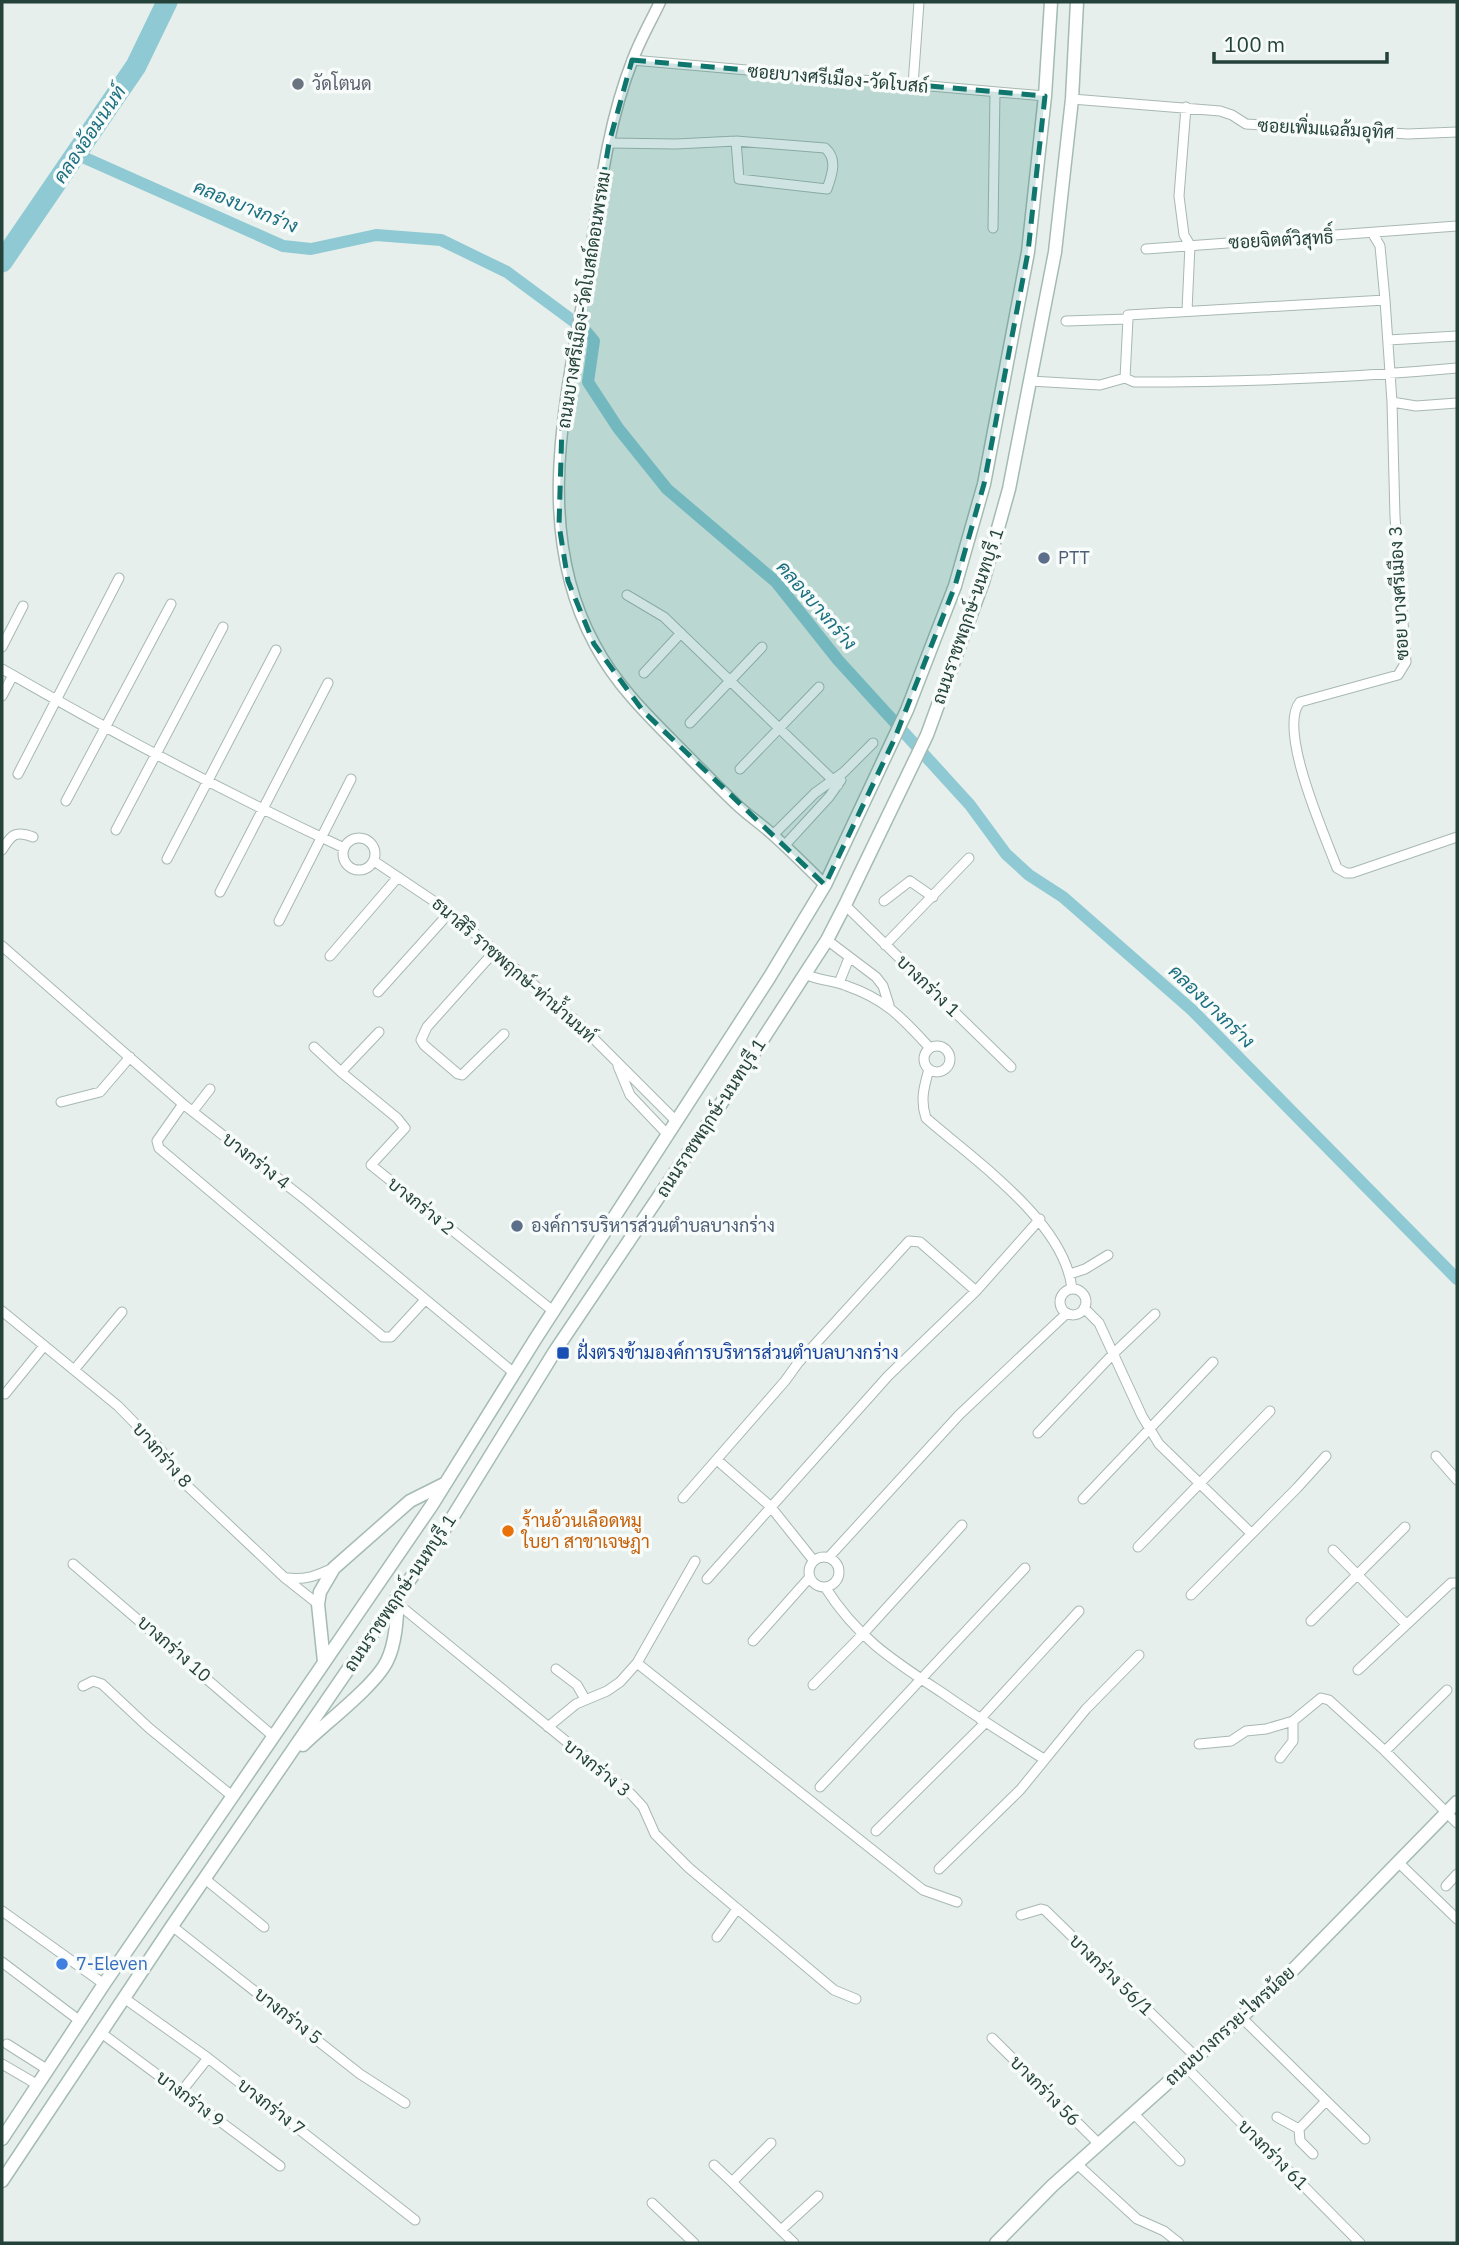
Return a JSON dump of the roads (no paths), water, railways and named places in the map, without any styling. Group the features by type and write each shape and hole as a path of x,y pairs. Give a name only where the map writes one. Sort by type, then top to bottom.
{"main road":[{"name":"ถนนราชพฤกษ์-นนทบุรี 1","path":"3,2133 446,1483 553,1311 780,961 825,885 907,710 955,586 984,484 1028,252 1045,96 1051,2"},
{"name":"ถนนราชพฤกษ์-นนทบุรี 1","path":"2,2181 172,1926 398,1601 555,1351 827,940 845,905 927,735 984,582 1009,489 1055,252 1072,99 1077,2"},
{"path":"324,1662 318,1604 320,1592 334,1568 404,1505 446,1483"},
{"path":"284,1763 375,1679 388,1660 398,1601"},
{"name":"ถนนบางกรวย-ไทรน้อย","path":"996,2243 1043,2195 1311,1953 1457,1802"}],"street":[{"name":"ถนนบางศรีเมือง-วัดโบสถ์ดอนพรหม","path":"660,2 632,60 609,143 575,340 562,425 559,525 568,581 594,644 612,673 643,711 737,805 785,845 825,885"},
{"path":"913,85 919,2"},
{"name":"ซอยบางศรีเมือง-วัดโบสถ์","path":"632,60 1045,96"},
{"path":"993,228 995,92"},
{"name":"ซอยเพิ่มแฉล้มอุทิศ","path":"1072,99 1220,111 1245,124 1408,134 1457,132"},
{"path":"1186,107 1179,196 1184,235 1190,245 1187,311"},
{"path":"609,143 737,141 828,149 833,167 827,190 739,178 737,141"},
{"name":"ซอยจิตต์วิสุทธิ์","path":"1146,249 1457,226"},
{"name":"ซอย บางศรีเมือง 3","path":"1373,234 1380,246 1385,300 1392,402 1395,517 1406,662 1398,675 1300,702 1294,715 1295,744 1305,783 1337,868 1341,871 1352,873 1457,837"},
{"path":"1125,378 1128,315 1385,300"},
{"path":"1066,321 1128,318"},
{"path":"1388,340 1457,336"},
{"path":"1030,381 1100,385 1125,378 1134,382 1226,382 1390,375 1457,368"},
{"path":"1392,402 1416,406 1457,403"},
{"path":"18,774 119,578"},
{"path":"627,595 664,617 835,782"},
{"path":"66,801 171,604"},
{"path":"2,647 23,606"},
{"path":"116,830 223,627"},
{"path":"644,673 681,633"},
{"path":"690,723 762,647"},
{"path":"167,859 276,650"},
{"path":"2,669 156,753 344,848"},
{"path":"2,696 13,676"},
{"path":"220,892 328,683"},
{"path":"740,769 819,687"},
{"path":"785,845 835,782 873,743"},
{"path":"279,921 351,779"},
{"path":"773,835 835,782"},
{"path":"2,850 16,834 33,837"},
{"path":"365,839 375,850 374,861 365,869 353,869 344,860 344,848 350,840 365,839"},
{"path":"885,945 969,858"},
{"name":"ธนาสิริ ราชพฤกษ์-ท่าน้ำนนท์","path":"374,861 450,912 576,1021 676,1121"},
{"path":"330,956 398,877"},
{"path":"884,901 910,881 933,897"},
{"name":"บางกร่าง 1","path":"845,905 1011,1067"},
{"path":"378,992 450,912"},
{"path":"827,940 876,977 883,986 889,1005"},
{"name":"บางกร่าง 4","path":"2,946 183,1104 307,1201 514,1373"},
{"path":"494,952 427,1027 421,1040 462,1075 504,1034"},
{"path":"839,983 849,958"},
{"path":"805,974 839,983 889,1005 930,1048"},
{"path":"314,1047 341,1072 379,1032"},
{"path":"942,1046 948,1052 950,1059 944,1070 936,1072 929,1069 924,1059 930,1048 942,1046"},
{"path":"61,1102 100,1093 130,1057"},
{"path":"617,1061 630,1095 667,1134"},
{"path":"929,1069 922,1096 926,1118 1040,1219 1070,1274 1072,1289"},
{"name":"บางกร่าง 2","path":"341,1072 397,1118 405,1128 371,1165 553,1311"},
{"path":"193,1111 210,1088"},
{"path":"183,1104 157,1141 159,1148 383,1337 391,1337 425,1300"},
{"path":"707,1579 888,1376 976,1292 1040,1219"},
{"path":"683,1498 798,1363 909,1241 920,1242 976,1292"},
{"path":"1070,1274 1086,1269 1108,1255"},
{"path":"1072,1289 1082,1293 1086,1303 1076,1314 1067,1313 1061,1307 1060,1299 1063,1294 1072,1289"},
{"path":"1084,1308 1099,1323 1158,1444 1251,1533"},
{"name":"บางกร่าง 8","path":"2,1311 137,1425 161,1450 179,1478 285,1577 318,1604"},
{"path":"74,1370 122,1312"},
{"path":"829,1557 959,1415 1067,1313"},
{"path":"1038,1433 1155,1314"},
{"path":"5,1394 44,1346"},
{"path":"1083,1499 1213,1362"},
{"path":"1138,1547 1270,1411"},
{"path":"1191,1595 1326,1456"},
{"path":"1436,1457 1457,1480"},
{"path":"717,1460 770,1506 814,1560"},
{"path":"813,1685 962,1525"},
{"path":"1311,1621 1405,1527"},
{"path":"1333,1550 1406,1624"},
{"path":"752,1641 810,1577 814,1560 829,1557 839,1567 837,1580 825,1587 818,1586 810,1577"},
{"path":"548,1727 576,1704 607,1691 620,1682 637,1663 695,1561"},
{"name":"บางกร่าง 10","path":"73,1564 273,1736"},
{"path":"285,1577 302,1580 334,1568"},
{"path":"820,1787 1025,1568"},
{"path":"1357,1670 1451,1583 1457,1583"},
{"path":"825,1587 837,1607 862,1635 920,1679 1044,1759"},
{"name":"บางกร่าง 3","path":"398,1601 422,1625 632,1795 643,1807 651,1827 662,1842 737,1909 834,1990 856,1999"},
{"path":"876,1831 982,1721 1079,1611"},
{"path":"395,1630 412,1623 422,1625"},
{"path":"939,1869 1020,1790 1086,1709 1139,1655"},
{"path":"637,1663 923,1890 957,1902"},
{"path":"556,1668 577,1685 585,1699"},
{"path":"83,1686 93,1681 102,1684 149,1728 232,1796"},
{"path":"1385,1751 1447,1690"},
{"path":"1199,1744 1231,1741 1246,1731 1266,1730 1293,1721 1314,1701 1325,1698 1385,1751 1457,1823"},
{"path":"1280,1758 1293,1741 1293,1721"},
{"path":"1399,1863 1457,1919"},
{"path":"1446,1886 1457,1874"},
{"path":"205,1879 264,1927"},
{"path":"717,1937 737,1909"},
{"name":"บางกร่าง 56/1","path":"1020,1915 1045,1910 1190,2062"},
{"path":"2,1911 104,1984"},
{"name":"บางกร่าง 5","path":"172,1926 360,2074 405,2103"},
{"path":"2,1962 80,2021"},
{"name":"บางกร่าง 7","path":"124,1998 208,2058 415,2220"},
{"path":"1241,2017 1365,2139"},
{"name":"บางกร่าง 9","path":"100,2032 280,2166"},
{"name":"บางกร่าง 56","path":"992,2038 1099,2144"},
{"path":"7,2043 48,2070"},
{"path":"181,2092 208,2058"},
{"name":"บางกร่าง 61","path":"1190,2062 1360,2243"},
{"path":"2,2064 38,2085"},
{"path":"1313,2154 1300,2141 1299,2129 1326,2101"},
{"path":"1133,2113 1180,2161"},
{"path":"1277,2117 1299,2129"},
{"path":"732,2182 771,2143"},
{"path":"1077,2164 1137,2219 1164,2231 1179,2243"},
{"path":"714,2165 794,2243"},
{"path":"781,2230 818,2196"},
{"path":"652,2203 694,2243"}],"waterway":[{"name":"คลองอ้อมนนท์","path":"2,262 136,66 167,2"},
{"name":"คลองบางกร่าง","path":"76,154 283,246 311,249 376,235 441,240 507,272 584,329 594,341 588,382 618,428 667,489 776,582 838,660 970,805 1006,854 1029,875 1063,897 1192,1010 1457,1279"}],"place":[{"name":"วัดโตนด","path":"298,84"},
{"name":"PTT","path":"1044,558"},
{"name":"องค์การบริหารส่วนตำบลบางกร่าง","path":"517,1226"},
{"name":"ฝั่งตรงข้ามองค์การบริหารส่วนตำบลบางกร่าง","path":"563,1353"},
{"name":"ร้านอ้วนเลือดหมู ใบยา สาขาเจษฎา","path":"508,1531"},
{"name":"7-Eleven","path":"62,1964"}]}
